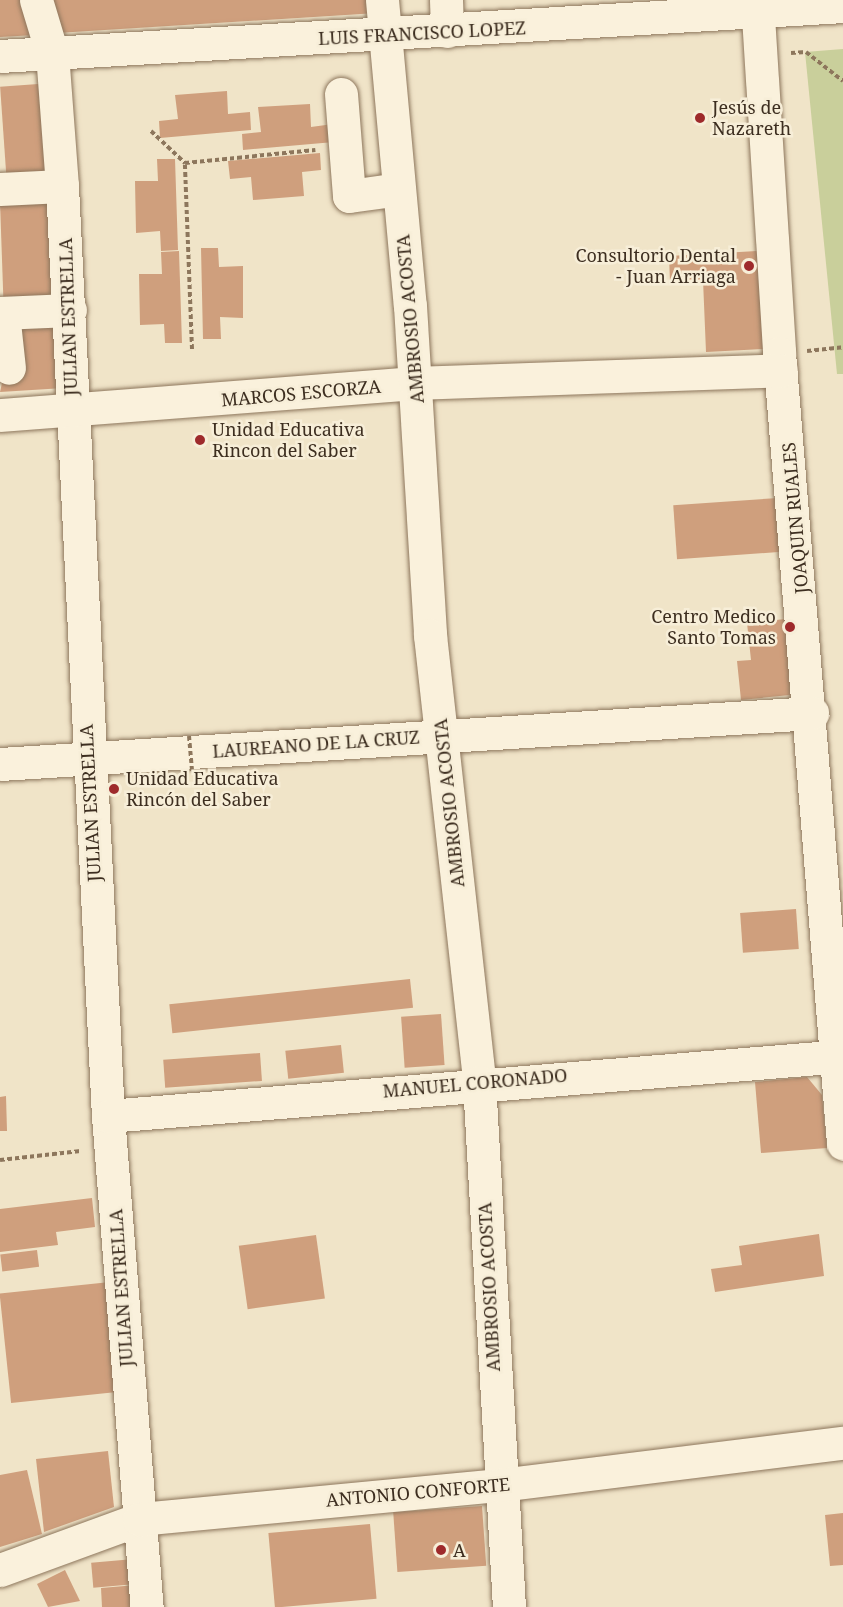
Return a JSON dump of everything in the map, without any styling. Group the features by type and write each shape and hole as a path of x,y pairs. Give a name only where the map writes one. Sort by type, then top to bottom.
{"street":[{"name":"JULIAN ESTRELLA","path":"36,0 52,53 63,186 87,758 109,1131 147,1607"},
{"name":"AMBROSIO ACOSTA","path":"382,0 442,735 479,1082 500,1485 509,1607"},
{"name":"LUIS FRANCISCO LOPEZ","path":"0,56 384,35 447,16 758,6 843,6"},
{"name":"JOAQUIN RUALES","path":"758,6 781,370 840,1056 843,1143"},
{"path":"341,94 349,196 399,189"},
{"path":"0,189 63,186"},
{"path":"9,368 2,313 70,310"},
{"name":"MARCOS ESCORZA","path":"0,415 71,412 415,383 781,370"},
{"name":"LAUREANO DE LA CRUZ","path":"0,764 812,713"},
{"name":"MANUEL CORONADO","path":"109,1131 479,1082 840,1056"},
{"name":"ANTONIO CONFORTE","path":"0,1569 139,1518 500,1485 843,1443"}],"path":[{"path":"760,56 806,52 843,81"},
{"path":"151,131 185,163 192,349"},
{"path":"185,163 345,147"},
{"path":"189,736 192,772"},
{"path":"0,1160 109,1131"}],"green space":[{"path":"843,49 843,374 837,374 805,52"}],"building":[{"path":"0,0 26,0 35,35 0,37"},
{"path":"48,0 376,0 377,13 57,33"},
{"path":"52,83 59,179 7,182 0,87"},
{"path":"227,91 228,114 250,112 251,130 160,138 159,121 178,119 175,95"},
{"path":"310,104 311,127 333,124 334,142 243,150 242,134 261,132 258,107"},
{"path":"320,153 321,170 302,172 304,196 253,200 251,177 230,179 228,161"},
{"path":"157,159 175,159 178,250 161,251 160,231 136,233 135,181 158,181"},
{"path":"60,201 63,300 3,302 0,203"},
{"path":"201,248 218,248 219,267 243,266 243,318 220,317 221,339 203,339"},
{"path":"179,251 182,343 165,343 164,324 140,325 139,274 162,274 161,252"},
{"path":"757,251 763,349 706,352 703,280 670,282 669,256"},
{"path":"61,313 64,388 0,392 17,315"},
{"path":"778,498 782,552 677,559 673,505"},
{"path":"795,618 790,695 741,700 737,661 751,660 747,623"},
{"path":"796,909 799,949 743,953 740,913"},
{"path":"410,979 413,1008 172,1033 169,1004"},
{"path":"441,1014 445,1065 405,1068 401,1017"},
{"path":"341,1045 344,1073 288,1079 285,1051"},
{"path":"260,1053 262,1081 165,1088 163,1060"},
{"path":"807,1077 822,1095 827,1148 761,1153 755,1082"},
{"path":"6,1096 7,1131 0,1131 0,1097"},
{"path":"92,1198 95,1227 56,1232 58,1245 0,1252 0,1209"},
{"path":"819,1234 824,1276 715,1292 711,1269 742,1265 739,1246"},
{"path":"316,1235 325,1298 248,1309 239,1246"},
{"path":"37,1250 39,1267 2,1271 0,1255"},
{"path":"110,1282 121,1391 11,1403 0,1294"},
{"path":"108,1451 114,1507 44,1532 36,1459"},
{"path":"27,1470 42,1534 0,1547 0,1475"},
{"name":"A","path":"482,1506 486,1566 397,1572 393,1512"},
{"path":"843,1513 843,1565 830,1566 825,1515"},
{"path":"370,1524 377,1599 275,1607 268,1533"},
{"path":"134,1559 136,1584 93,1588 91,1563"},
{"path":"65,1570 80,1601 48,1607 37,1584"},
{"path":"136,1585 138,1607 102,1607 101,1588"}],"place":[{"name":"Jesús de Nazareth","path":"700,118"},
{"name":"Consultorio Dental - Juan Arriaga","path":"749,266"},
{"name":"Unidad Educativa Rincon del Saber","path":"200,440"},
{"name":"Centro Medico Santo Tomas","path":"790,627"},
{"name":"Unidad Educativa Rincón del Saber","path":"114,789"},
{"name":"A","path":"441,1550"}]}
